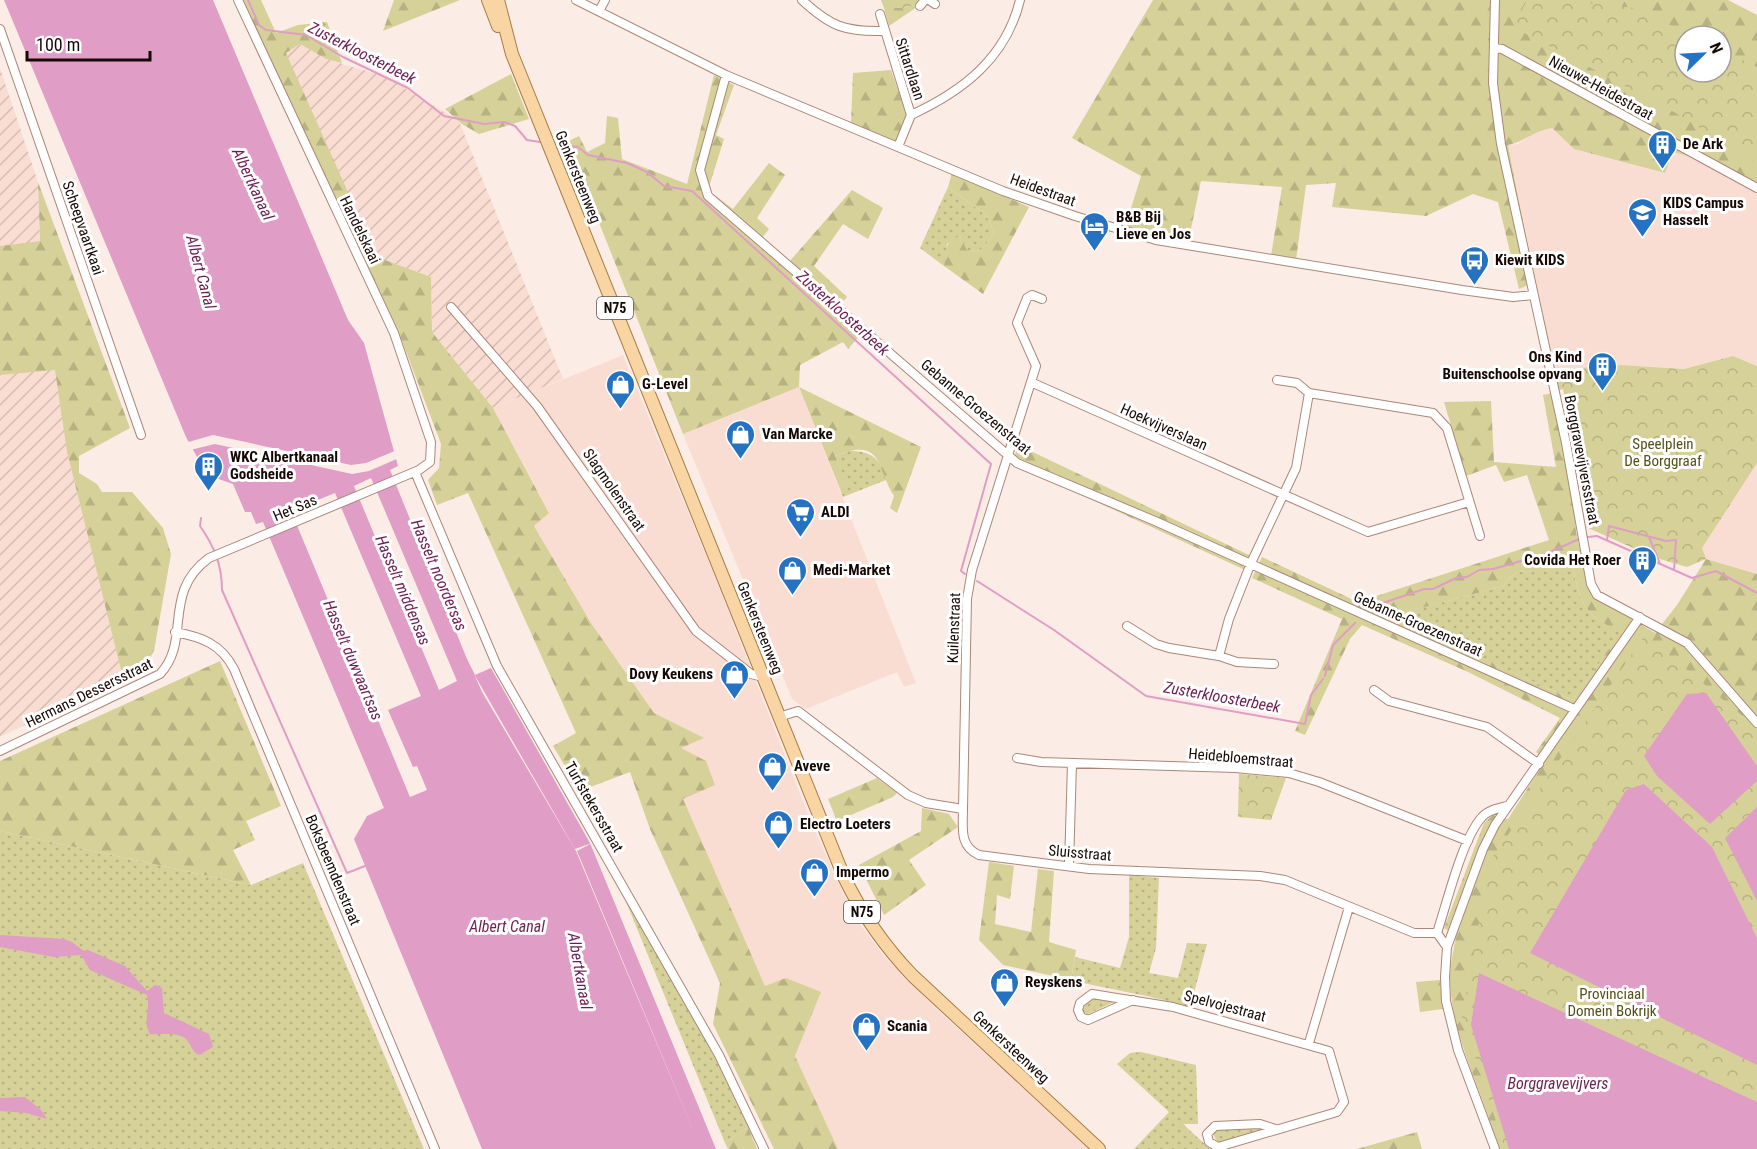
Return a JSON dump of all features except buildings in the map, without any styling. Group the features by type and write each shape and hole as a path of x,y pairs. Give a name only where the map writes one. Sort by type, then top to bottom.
{"main road":[{"name":"Genkersteenweg","path":"488,0 508,42 844,877 876,934 913,976 1099,1149"},
{"name":"Genkersteenweg","path":"498,0 508,42"}],"street":[{"name":"Handelskaai","path":"238,0 394,333 431,442 430,462 415,472"},
{"name":"Heidestraat","path":"576,0 726,75 1003,191 1138,236 1474,292 1514,297 1533,295"},
{"path":"599,11 605,0"},
{"name":"Sittardlaan","path":"802,0 819,16 837,26 855,32 885,31"},
{"path":"898,147 911,115 940,102 982,70 1004,40 1020,0"},
{"name":"Borggravevijversstraat","path":"1495,0 1493,83 1500,134 1566,443 1591,584 1597,595 1687,643 1757,723"},
{"name":"Sittardlaan","path":"880,14 911,115"},
{"name":"Scheepvaartkaai","path":"0,29 141,435"},
{"name":"Nieuwe-Heidestraat","path":"1494,48 1512,55 1757,188"},
{"name":"Gebanne-Groezenstraat","path":"726,75 700,170 708,196 1017,463 1251,563 1574,708"},
{"path":"1007,455 1033,383 1035,359 1017,328 1017,323 1027,298 1032,295 1042,298"},
{"name":"Slagmolenstraat","path":"451,307 537,406 696,631 751,674 763,676"},
{"path":"1277,380 1297,383 1309,393 1433,412 1447,428 1480,536"},
{"name":"Hoekvijverslaan","path":"1033,383 1284,497 1368,532 1469,502"},
{"path":"1219,656 1229,619 1251,563 1296,468 1309,393"},
{"name":"Kuilenstraat","path":"963,809 968,599 972,570 1007,455"},
{"name":"Het Sas","path":"190,575 209,558 415,472"},
{"name":"Turfstekersstraat","path":"415,472 497,666 714,1045 764,1149"},
{"name":"Hermans Dessersstraat","path":"0,751 160,674 172,657 180,600 190,575"},
{"path":"1495,1149 1450,1023 1446,1001 1447,947 1482,849 1507,806 1539,764 1574,708 1633,631 1640,617"},
{"path":"1127,626 1156,644 1169,648 1219,656 1237,662 1274,664"},
{"name":"Boksbeemdenstraat","path":"175,632 207,640 227,657 234,669 435,1149"},
{"path":"1374,690 1389,701 1486,727 1539,764"},
{"path":"779,717 798,711 908,795 926,803 963,809"},
{"name":"Heidebloemstraat","path":"1017,758 1072,763 1225,768 1289,773 1319,782 1468,841"},
{"path":"1069,866 1072,763"},
{"path":"1447,947 1437,933 1468,841 1482,816 1496,808 1507,806"},
{"name":"Sluisstraat","path":"963,809 964,842 969,851 979,855 1069,866 1260,876 1285,880 1414,933 1437,933"},
{"path":"1309,1043 1349,907"},
{"name":"Spelvojestraat","path":"1132,1000 1088,1020 1081,1017 1078,1010 1080,1003 1092,993 1173,1007 1309,1043 1329,1051 1344,1102 1342,1108 1218,1147 1209,1142 1207,1134 1215,1126 1260,1124 1275,1129"}],"shaded area":[{"path":"300,44 326,59 387,77 459,121 563,379 493,408 432,332 431,277 377,257 285,53"},
{"path":"0,68 38,182 40,241 67,452 123,678 0,737"},
{"name":"KIDS Campus Hasselt","path":"1552,128 1574,149 1664,173 1673,152 1692,157 1757,193 1757,366 1733,356 1684,369 1621,365 1554,370 1508,145 1518,144 1540,129"},
{"path":"623,355 713,572 812,824 853,915 884,956 944,1016 1090,1149 838,1149 795,1056 821,992 765,986 682,799 680,747 703,738 654,713 591,623 534,526 549,512 493,408"},
{"path":"799,387 916,683 904,687 897,672 806,709 792,699 683,434"},
{"path":"1757,463 1757,574 1706,559 1701,548"}],"green space":[{"path":"242,0 261,0 276,33 298,25 327,22 342,63 326,59 300,44 286,53 377,257 431,277 432,332 493,408 549,513 534,526 591,623 654,713 704,738 681,748 706,761 715,785 683,799 765,986 786,978 821,992 795,1056 838,1149 774,1149 713,1024 720,983 650,829 630,772 580,791 553,746 576,733 468,493 437,505 428,480 439,468 441,444 399,333"},
{"path":"394,0 460,0 383,31"},
{"path":"881,0 918,0 915,5 903,8 884,8"},
{"path":"1153,0 1728,0 1757,15 1757,184 1696,151 1692,157 1673,152 1665,173 1574,149 1552,128 1508,145 1535,282 1519,289 1498,202 1473,194 1426,216 1332,207 1336,183 1306,185 1296,260 1271,256 1282,187 1201,181 1188,243 1125,228 1141,176 1072,138"},
{"path":"1527,0 1558,0 1635,8 1673,26 1673,84 1733,84 1733,55 1757,67 1757,163 1674,112 1513,27"},
{"path":"915,5 917,7 889,26 884,8 903,8"},
{"path":"891,70 907,116 895,141 851,123 853,73"},
{"path":"511,74 529,119 479,134 462,124 445,109"},
{"path":"714,75 734,85 716,135 724,139 708,190 733,209 769,163 785,175 757,218 769,229 757,244 862,333 848,349 843,342 800,365 799,387 683,434 567,142 579,136 587,152 605,143 607,116 618,118 622,159 687,184"},
{"path":"952,173 1029,207 983,294 944,266 948,244 955,238 960,236 967,250 977,251 984,247 994,232 986,215 948,187"},
{"path":"38,182 130,428 79,456 79,473 97,484 102,492 132,492 163,528 171,554 154,651 144,666 123,678 67,452 55,370 0,375 0,246 40,241"},
{"path":"948,187 986,215 994,232 984,247 977,251 967,250 960,236 947,244 944,266 920,248"},
{"path":"852,190 883,208 868,239 843,224 814,266 847,297 842,303 789,262"},
{"name":"Speelplein De Borggraaf","path":"1733,356 1757,366 1757,463 1702,548 1706,559 1687,567 1653,557 1586,527 1590,523 1563,389 1559,390 1554,370 1621,365 1684,369"},
{"path":"799,387 921,447 897,513 890,508 894,496 876,458 870,452 851,451 835,456 848,485 840,489"},
{"path":"1552,393 1571,481 1576,532 1588,586 1598,598 1655,633 1677,605 1706,559 1757,574 1757,766 1509,1149 1493,1149 1498,1147 1461,1042 1451,999 1450,972 1456,936 1444,928 1484,823 1493,815 1508,819 1545,761 1536,752 1560,718 1468,672 1362,625 1350,639 1305,735 1295,731 1342,619 1252,578 1262,557 1358,602 1549,540 1527,475 1504,482 1496,465 1466,476 1444,402 1491,401 1494,462 1556,467 1543,395","holes":["1571,561 1585,605 1597,618 1620,633 1573,700 1391,616 1504,586 1511,576 1518,572 1537,572"]},
{"path":"1018,445 1251,556 1245,570 1012,463"},
{"path":"849,451 864,452 874,457 881,466 886,480 843,497 840,489 847,485 835,456"},
{"path":"1571,561 1585,605 1597,618 1621,633 1573,700 1390,616 1504,586 1511,576 1518,572 1546,570"},
{"name":"Provinciaal Domein Bokrijk","path":"1645,635 1757,728 1757,1149 1505,1149 1462,1017 1490,861"},
{"path":"220,661 281,806 246,821 255,840 233,850 251,885 0,831 0,761"},
{"path":"1239,774 1286,778 1271,820 1238,817"},
{"path":"877,778 897,793 893,797 837,821 828,799"},
{"path":"922,808 949,814 958,827 909,860 926,885 884,915 859,865 921,831"},
{"path":"0,831 251,885 303,863 424,1149 0,1149"},
{"path":"989,862 1014,866 1010,899 997,895 995,924 1031,932 1038,869 1054,871 1049,942 1076,950 1071,980 1003,965 979,940"},
{"path":"1129,875 1159,878 1156,948 1149,973 1178,978 1187,943 1207,944 1190,1008 1071,980 1075,957 1120,968 1129,937"},
{"path":"622,892 707,1041 748,1127 725,1143"},
{"path":"1440,980 1443,1009 1420,1012 1416,982"},
{"path":"1092,996 1114,1000 1114,1002 1086,1015 1082,1011 1083,1004"},
{"path":"1141,1052 1196,1065 1198,1124 1183,1124 1210,1149 1134,1149 1169,1112 1117,1064 1130,1053"},
{"path":"748,1127 757,1149 728,1149 725,1143"},
{"path":"1259,1127 1261,1131 1218,1143 1213,1134 1217,1130"},
{"path":"1417,1132 1422,1149 1357,1149"}],"water":[{"name":"Albert Canal","path":"4,0 213,0 348,320 364,343 398,466 390,470 467,659 475,675 491,668 590,843 716,1149 482,1149 354,839 367,816 384,808 263,522 256,524 251,512 245,512 233,484 207,475 186,437","holes":["371,478 457,681 439,690 354,486","335,493 421,696 388,710 413,767 417,766 427,790 410,797 291,511"]},
{"path":"1706,693 1757,766 1757,781 1710,824 1657,776 1644,756 1687,694"},
{"path":"1644,784 1712,847 1757,938 1757,1065 1530,953 1626,790"},
{"path":"1757,807 1757,901 1725,838"},
{"path":"0,935 64,939 84,951 88,950 125,966 147,991 155,985 162,988 164,1013 209,1034 213,1047 199,1055 193,1051 184,1037 150,1034 147,1025 147,995 90,970 81,955 54,957 0,947"},
{"name":"Borggravevijvers","path":"1479,973 1757,1102 1757,1149 1509,1149 1471,1025"},
{"path":"25,1097 41,1110 47,1119 26,1113 0,1111 0,1098"}],"pier":[{"path":"213,435 351,465 366,463 397,450 399,458 369,471 352,474 215,444 190,450 185,443"},
{"path":"474,674 575,849 592,843 577,851 701,1149 576,851 482,692"}],"waterway":[{"name":"Zusterkloosterbeek","path":"248,0 259,25 266,30 306,35 343,57 408,88 444,116 484,124 504,122 515,126 527,140 540,142"},
{"name":"Zusterkloosterbeek","path":"568,146 578,147 588,155 627,163 647,172 664,186 692,191 991,464 961,571 965,574"},
{"path":"201,518 200,526 219,564 222,590 347,873 365,866"},
{"path":"1607,540 1609,526 1666,541 1676,540 1674,570"},
{"name":"Zusterkloosterbeek","path":"1588,537 1597,536 1692,578 1716,571 1757,593"},
{"path":"1649,537 1660,564"},
{"name":"Zusterkloosterbeek","path":"1374,606 1424,589 1433,589 1456,578 1467,577 1479,570 1493,569 1546,554 1579,539"},
{"name":"Zusterkloosterbeek","path":"977,581 1054,630 1146,696 1305,724 1311,695 1323,679"},
{"name":"Zusterkloosterbeek","path":"1325,676 1333,645 1355,623"}],"place":[{"name":"De Ark","path":"1662,170"},
{"name":"KIDS Campus Hasselt","path":"1642,238"},
{"name":"B&B Bij Lieve en Jos","path":"1095,252"},
{"name":"Kiewit KIDS","path":"1474,286"},
{"name":"Ons Kind Buitenschoolse opvang","path":"1603,392"},
{"name":"G-Level","path":"621,410"},
{"name":"Van Marcke","path":"741,460"},
{"name":"WKC Albertkanaal Godsheide","path":"209,492"},
{"name":"ALDI","path":"800,538"},
{"name":"Covida Het Roer","path":"1642,586"},
{"name":"Medi-Market","path":"792,596"},
{"name":"Dovy Keukens","path":"734,700"},
{"name":"Aveve","path":"773,792"},
{"name":"Electro Loeters","path":"779,850"},
{"name":"Impermo","path":"815,898"},
{"name":"Reyskens","path":"1004,1008"},
{"name":"Scania","path":"866,1052"}],"water label":[{"name":"Albertkanaal","path":"253,184"},
{"name":"Hasselt noordersas","path":"439,575"},
{"name":"Hasselt middensas","path":"403,590"},
{"name":"Hasselt duwvaartsas","path":"353,660"},
{"name":"Albertkanaal","path":"580,971"}]}
